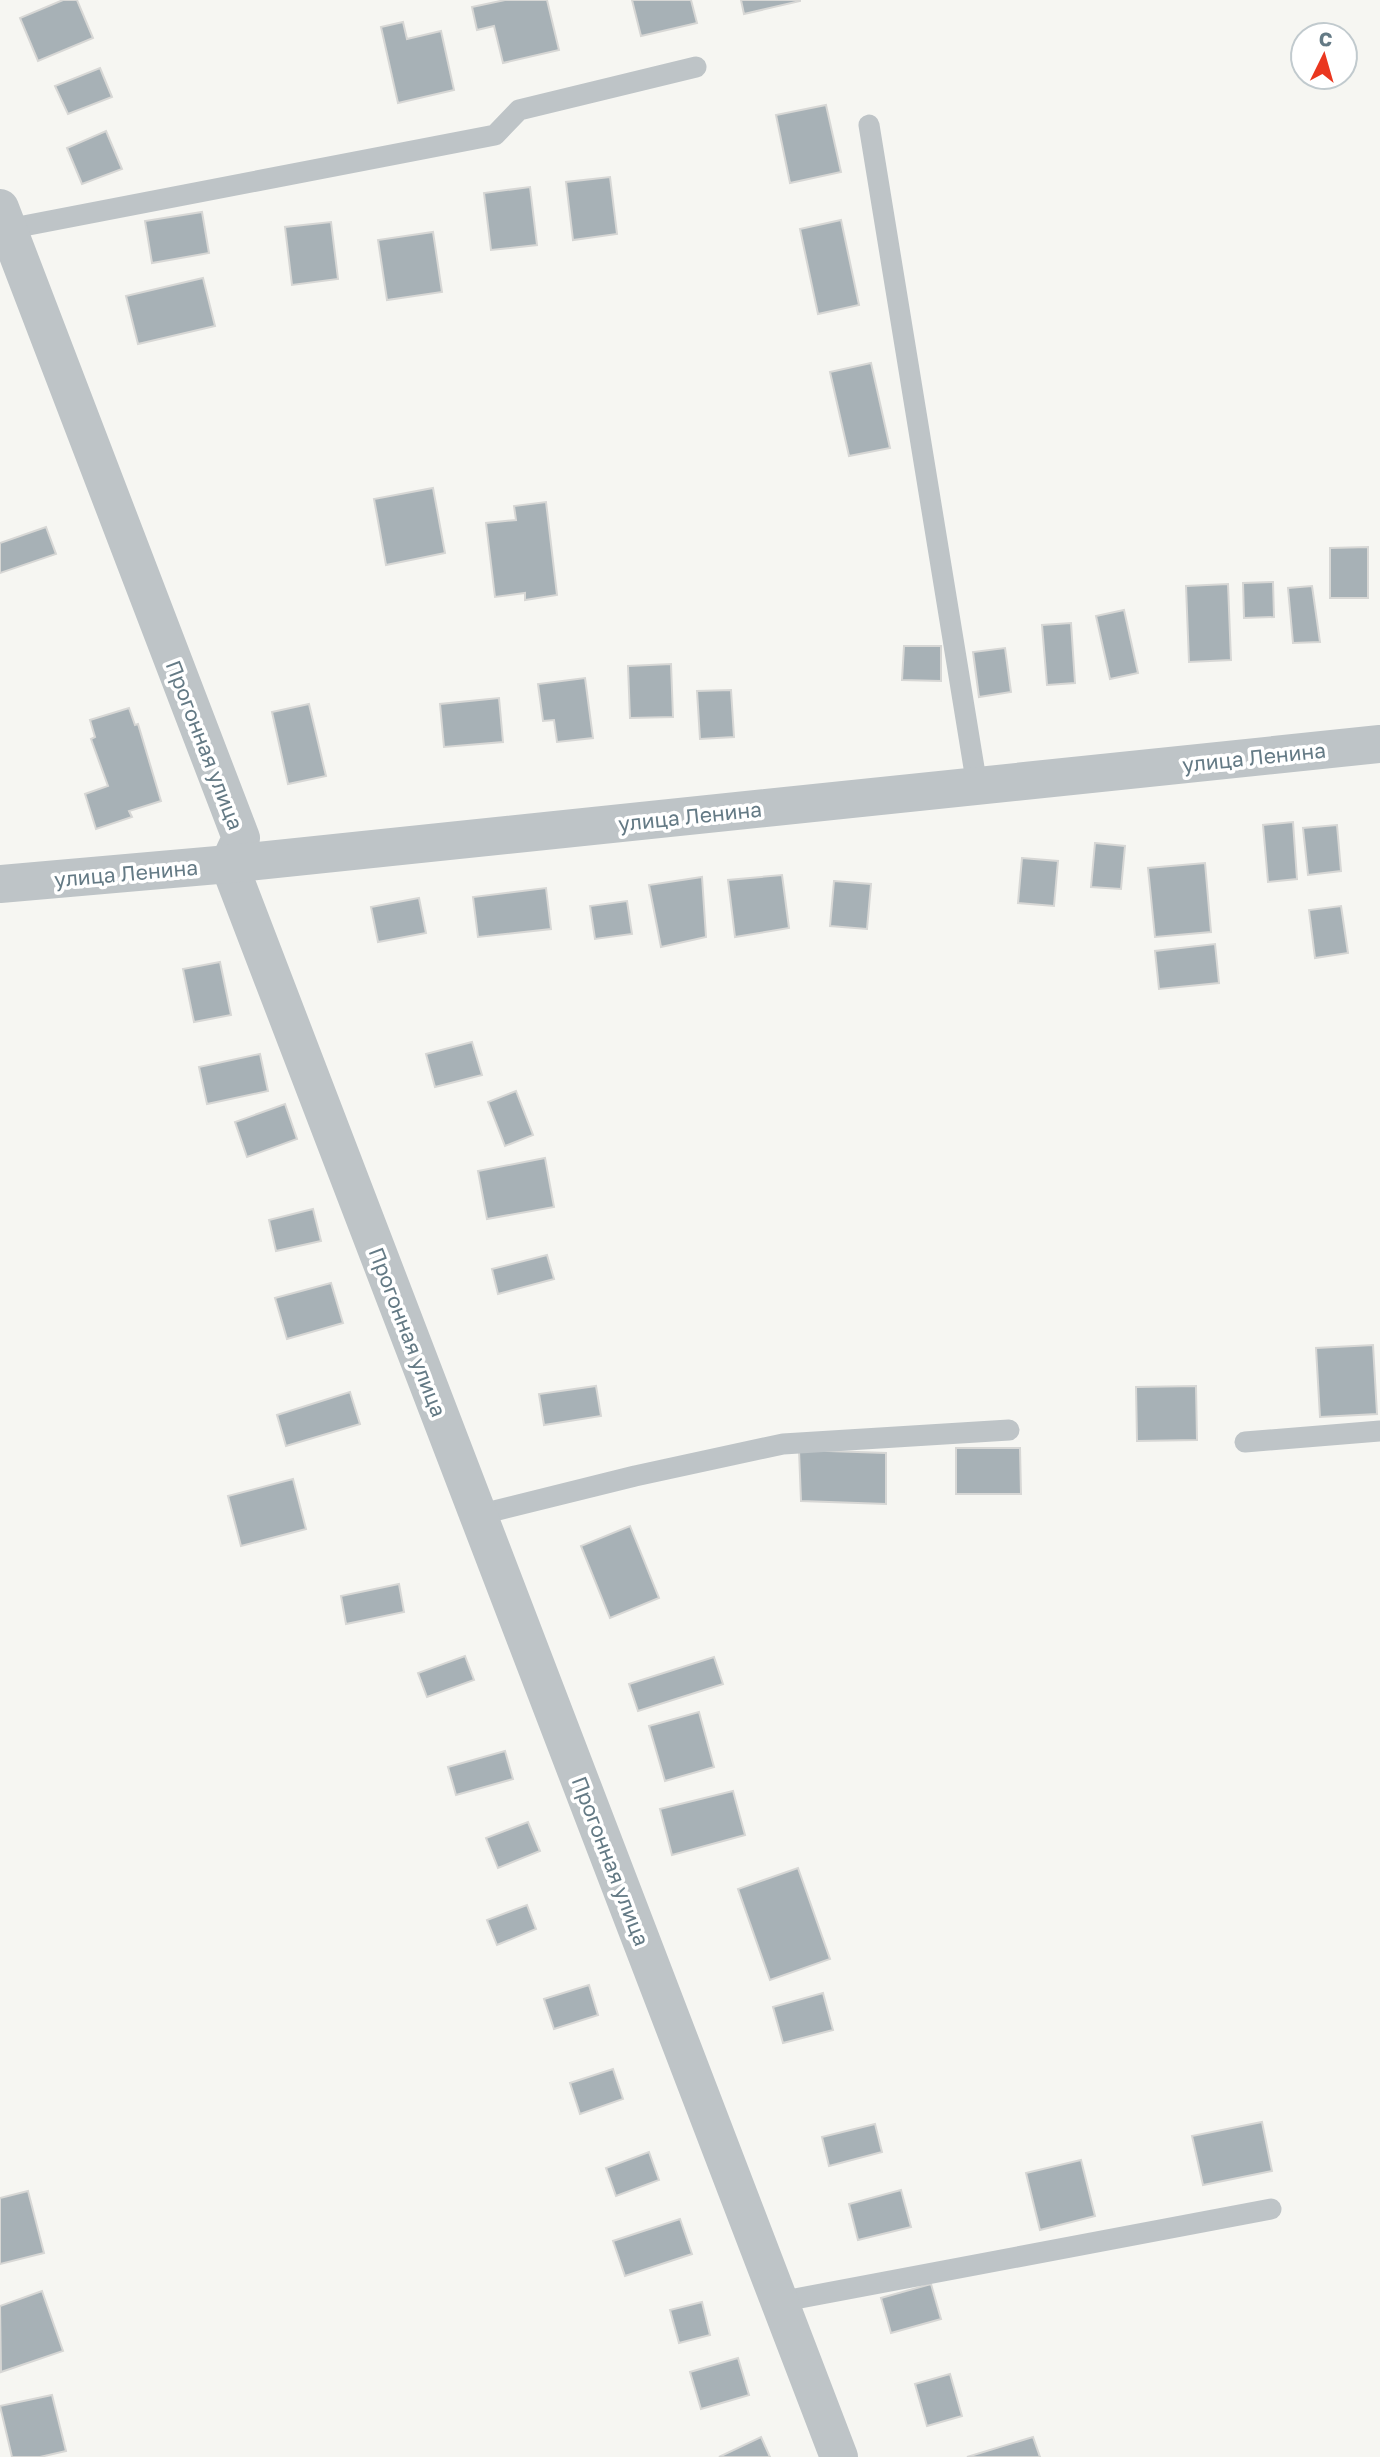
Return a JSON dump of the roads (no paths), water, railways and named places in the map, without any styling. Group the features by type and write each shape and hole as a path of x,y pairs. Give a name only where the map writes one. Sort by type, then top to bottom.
{"street":[{"name":"Прогонная улица","path":"4,218 241,838 229,864 839,2457"},
{"name":"улица Ленина","path":"0,884 229,864 1380,744"}],"lane":[{"path":"4,218 495,135 519,110 696,68"},
{"path":"869,125 976,786"},
{"path":"478,1515 635,1476 783,1444 1009,1430"},
{"path":"1245,1442 1380,1431"},
{"path":"779,2302 1271,2209"}]}
